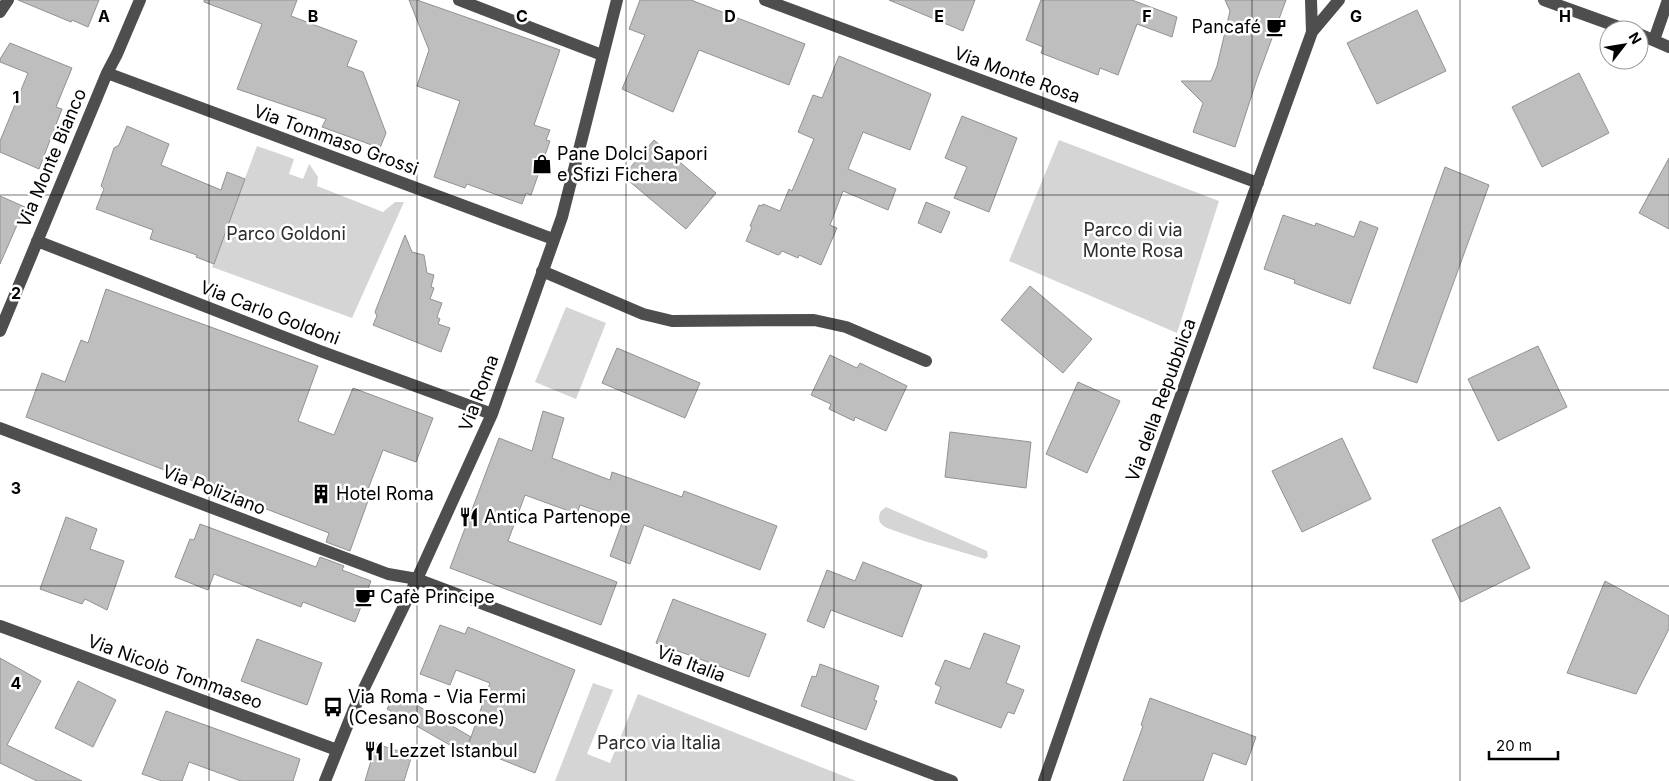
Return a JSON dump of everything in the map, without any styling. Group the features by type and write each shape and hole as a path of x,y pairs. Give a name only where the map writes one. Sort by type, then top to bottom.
{"street":[{"path":"0,12 8,0"},
{"name":"Via Monte Bianco","path":"0,331 107,73 140,0"},
{"path":"459,0 602,55"},
{"name":"Via Roma","path":"325,781 354,709 417,579 492,414 562,217 617,0"},
{"name":"Via Monte Rosa","path":"765,0 1258,183"},
{"name":"Via della Repubblica","path":"1311,0 1312,32"},
{"name":"Via della Repubblica","path":"1044,781 1095,634 1312,32 1339,0"},
{"path":"1544,0 1599,20"},
{"path":"1654,40 1668,0"},
{"path":"1649,38 1669,47"},
{"name":"Via Tommaso Grossi","path":"107,73 553,239"},
{"name":"Via Carlo Goldoni","path":"37,241 320,351 492,414"},
{"path":"542,271 655,318 672,321 814,320 846,328 926,361"},
{"name":"Via Poliziano","path":"0,428 388,574 417,579"},
{"name":"Via Italia","path":"417,579 952,781"},
{"name":"Via Nicolò Tommaseo","path":"0,626 338,750"}],"green space":[{"name":"Parco di via Monte Rosa","path":"1059,140 1219,201 1177,333 1009,261"},
{"name":"Parco Goldoni","path":"257,146 294,159 289,174 303,179 309,164 318,177 317,186 383,212 395,202 404,202 352,318 212,267"},
{"path":"566,307 606,323 576,399 535,382"},
{"path":"886,507 987,551 988,556 985,559 887,528 882,525 879,518 881,511"},
{"name":"Parco via Italia","path":"593,683 613,690 587,754 610,763 638,694 856,781 555,781"}],"building":[{"path":"18,0 99,0 88,27"},
{"path":"204,0 297,0 291,16 357,41 347,66 363,72 386,133 380,148 322,127 326,119 237,89 262,24 204,2"},
{"path":"409,0 417,0 560,50 534,125 550,130 546,140 550,141 531,195 526,193 522,204 467,184 465,188 434,177 460,101 417,86 429,50"},
{"path":"640,0 691,0 805,44 789,85 699,50 673,112 622,89 645,35 629,29"},
{"path":"889,0 975,0 963,31"},
{"path":"1041,0 1132,0 1177,17 1172,37 1137,24 1118,75 1100,68 1098,75 1041,53 1043,47 1026,40"},
{"path":"1225,0 1286,0 1257,79 1235,147 1193,132 1203,103 1181,81 1211,81 1217,66 1230,11"},
{"path":"1417,10 1446,71 1377,104 1347,43"},
{"path":"10,43 72,68 56,107 62,109 39,169 0,152 0,141 28,73 0,62"},
{"path":"839,56 931,94 910,150 863,132 848,169 896,189 888,210 843,191 830,225 837,228 821,265 799,255 798,258 782,251 778,255 746,241 759,205 762,206 763,204 780,211 789,189 792,191 814,139 798,132 813,95 822,98"},
{"path":"1579,73 1609,133 1542,167 1512,107"},
{"path":"962,116 1017,138 989,212 954,198 967,167 945,158"},
{"path":"127,126 169,144 161,165 221,190 227,172 245,179 214,264 196,257 197,255 150,239 153,230 96,209 104,189 101,186 114,148 119,145"},
{"path":"654,140 716,193 686,229 623,176"},
{"path":"1669,158 1669,229 1639,213"},
{"path":"1445,167 1489,185 1417,383 1373,368"},
{"path":"0,196 25,207 0,264"},
{"path":"926,202 950,212 941,233 918,223"},
{"path":"1283,215 1315,226 1316,223 1354,237 1360,221 1378,228 1350,304 1294,283 1295,280 1264,269"},
{"path":"405,235 412,252 424,255 427,273 434,275 431,287 434,288 430,299 442,303 437,317 440,319 438,324 450,328 441,352 373,325 377,316 375,312"},
{"path":"1030,286 1092,339 1063,373 1001,320"},
{"path":"106,289 318,366 298,421 334,435 353,388 433,418 416,462 383,450 365,497 369,498 350,551 326,542 329,533 26,417 42,373 65,382 81,340 88,343"},
{"path":"1538,346 1567,407 1498,441 1468,379"},
{"path":"617,348 700,383 685,418 602,383"},
{"path":"830,355 857,368 860,363 907,386 886,431 855,417 854,421 829,409 831,404 811,395"},
{"path":"1078,382 1120,401 1087,473 1046,454"},
{"path":"543,411 564,418 552,458 610,480 612,472 682,497 684,491 777,526 760,570 644,525 630,564 610,556 623,520 580,505 577,514 525,495 508,541 617,582 601,625 450,568 499,438 532,451"},
{"path":"950,432 1031,442 1026,488 945,477"},
{"path":"1342,438 1371,499 1302,532 1272,471"},
{"path":"1500,507 1530,568 1461,602 1432,540"},
{"path":"66,517 97,529 90,549 124,561 107,610 85,599 82,604 40,589"},
{"path":"200,524 316,567 320,557 344,566 342,570 371,581 355,622 303,602 301,607 214,574 208,590 175,577 190,539 194,540"},
{"path":"863,562 922,585 902,637 831,610 824,628 807,621 827,570 855,581"},
{"path":"1605,581 1669,616 1669,629 1636,694 1567,673"},
{"path":"673,599 766,634 749,677 656,643"},
{"path":"440,625 465,634 468,627 575,670 535,773 468,746 490,683 456,670 450,685 420,674"},
{"path":"984,633 1020,646 1006,683 1024,690 1014,714 1008,712 1001,728 935,703 941,687 935,684 945,660 970,669"},
{"path":"257,639 322,663 307,705 241,681"},
{"path":"0,658 41,681 7,745 82,781 37,781 0,763"},
{"path":"820,664 879,686 874,700 877,701 866,730 801,706 812,676 816,677"},
{"path":"78,681 116,700 93,747 55,728"},
{"path":"396,693 471,737 462,752 387,709"},
{"path":"1150,698 1256,737 1246,765 1213,753 1203,781 1123,781 1143,726 1141,725"},
{"path":"166,711 300,759 293,781 241,781 189,762 182,781 162,781 142,774"},
{"path":"376,744 412,755 404,781 365,781"}],"place":[{"name":"Pancafé","path":"1276,27"},
{"name":"Pane Dolci Sapori e Sfizi Fichera","path":"542,164"},
{"name":"Hotel Roma","path":"321,494"},
{"name":"Antica Partenope","path":"469,517"},
{"name":"Cafè Principe","path":"365,597"},
{"name":"Via Roma - Via Fermi (Cesano Boscone)","path":"333,707"},
{"name":"Lezzet Istanbul","path":"374,751"}]}
